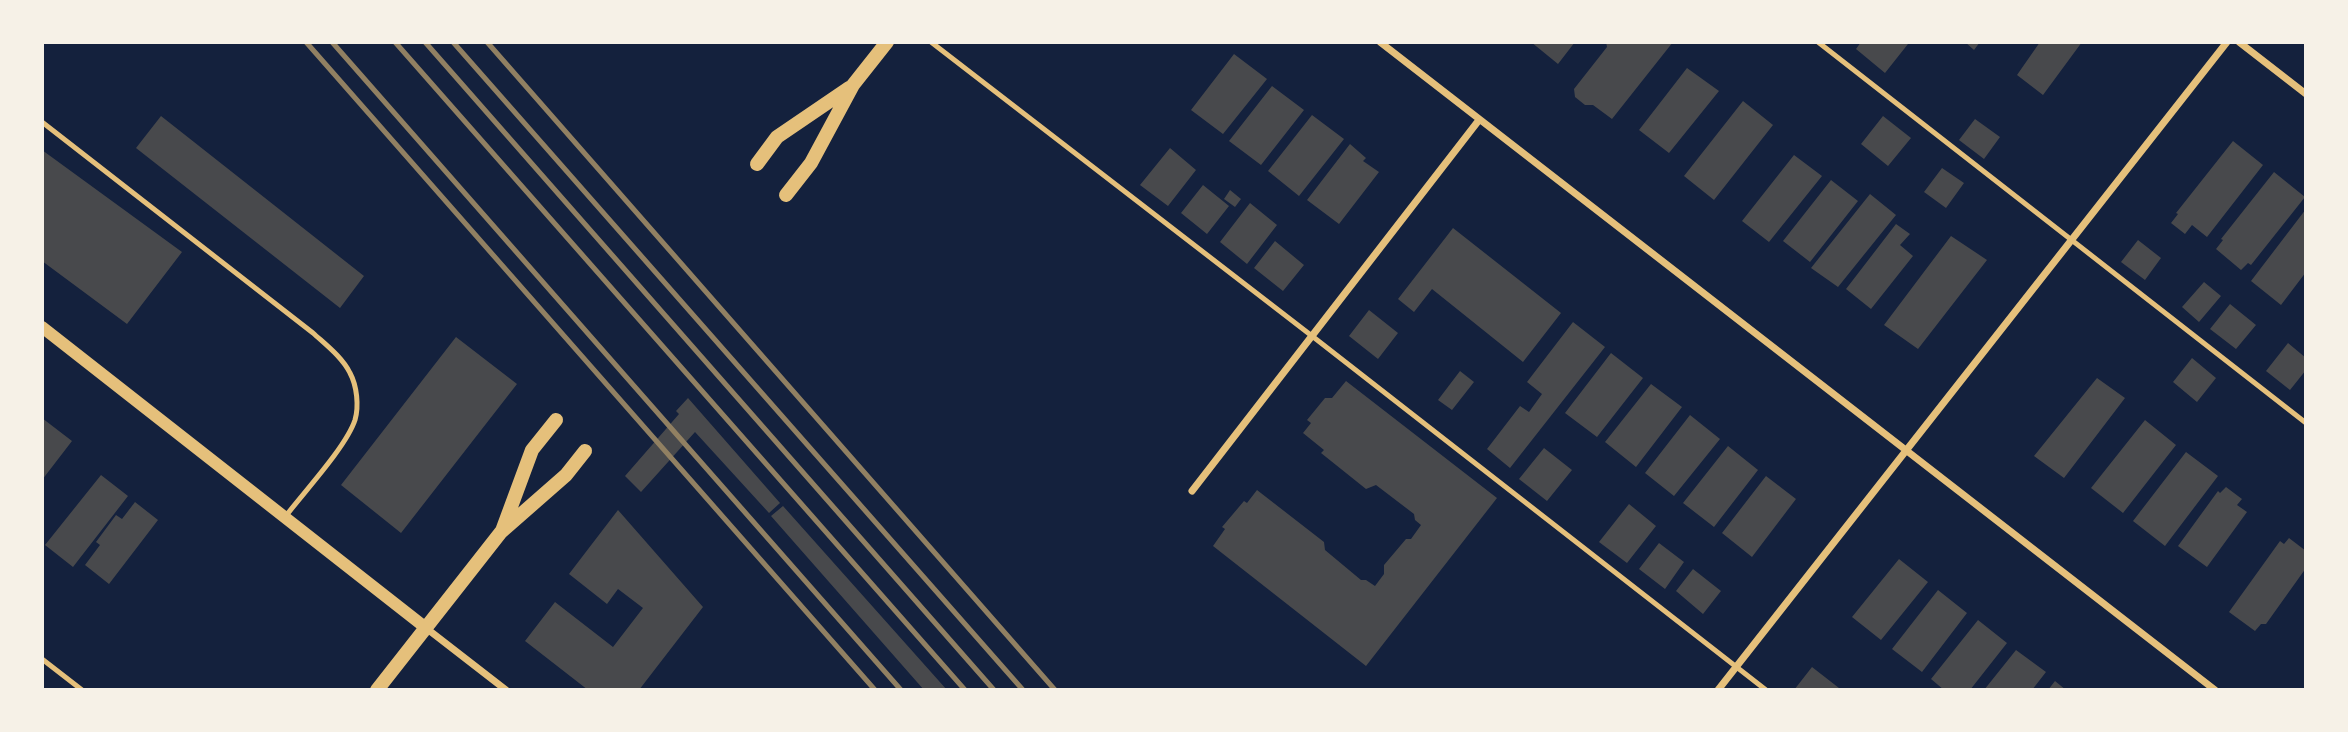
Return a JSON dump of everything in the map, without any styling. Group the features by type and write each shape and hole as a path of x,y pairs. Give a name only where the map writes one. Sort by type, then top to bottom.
{"main road":[{"path":"786,195 811,163 853,85 887,42"},
{"path":"757,164 777,137 853,85"},
{"path":"501,532 533,450 556,420"},
{"path":"377,690 501,532 566,475 585,451"}],"street":[{"path":"1380,42 2215,690"},
{"path":"1717,690 2227,42"},
{"path":"2239,42 2306,94"},
{"path":"1192,491 1479,120"},
{"path":"42,327 506,690"}],"lane":[{"path":"931,42 1766,690"},
{"path":"1818,42 2306,423"},
{"path":"42,122 313,333 350,373 357,393 355,419 345,439 285,517"},
{"path":"42,659 82,690"}],"building":[{"path":"1531,42 1575,42 1558,64"},
{"path":"1606,42 1673,42 1612,119 1593,105 1585,105 1575,97 1574,89 1607,47"},
{"path":"1861,42 1908,44 1885,73 1856,49"},
{"path":"1965,42 1980,42 1974,50"},
{"path":"2040,42 2082,42 2043,95 2017,75"},
{"path":"1234,54 1267,79 1223,134 1191,110"},
{"path":"1687,68 1719,91 1669,153 1639,130"},
{"path":"1272,86 1304,110 1261,165 1229,141"},
{"path":"1743,101 1773,125 1714,200 1684,176"},
{"path":"1312,115 1344,139 1299,196 1268,171"},
{"path":"161,116 364,276 340,308 136,148"},
{"path":"1883,116 1911,138 1888,166 1861,144"},
{"path":"1975,119 2000,137 1984,159 1959,140"},
{"path":"2233,141 2263,165 2207,237 2192,225 2185,234 2171,223 2178,214 2176,213"},
{"path":"1350,144 1366,158 1363,161 1379,172 1339,224 1307,200"},
{"path":"1170,148 1196,170 1168,206 1140,185"},
{"path":"42,150 182,252 127,324 42,261"},
{"path":"1794,155 1822,176 1769,242 1742,221"},
{"path":"1942,168 1964,183 1946,208 1924,192"},
{"path":"2274,172 2305,197 2251,265 2248,263 2241,270 2216,249"},
{"path":"1831,180 1858,201 1810,262 1783,241"},
{"path":"1203,185 1229,206 1207,234 1181,213"},
{"path":"1230,190 1241,199 1235,207 1224,199"},
{"path":"1870,194 1896,215 1838,287 1811,268"},
{"path":"1250,203 1277,225 1247,264 1220,242"},
{"path":"2306,209 2306,272 2281,305 2251,281"},
{"path":"1896,224 1910,234 1900,245 1913,256 1871,309 1846,289"},
{"path":"1453,228 1561,313 1523,362 1432,289 1414,312 1398,299"},
{"path":"1951,236 1987,260 1918,349 1884,325"},
{"path":"2138,240 2161,258 2145,280 2121,262"},
{"path":"1275,241 1304,265 1283,291 1254,268"},
{"path":"2204,282 2221,296 2199,322 2182,307"},
{"path":"2230,304 2256,325 2236,349 2210,329"},
{"path":"1369,310 1398,333 1378,359 1349,336"},
{"path":"1573,322 1605,347 1510,468 1487,449 1520,406 1529,412 1542,394 1527,382"},
{"path":"456,337 517,384 401,533 341,485"},
{"path":"2288,343 2306,358 2306,370 2290,390 2266,371"},
{"path":"1611,353 1643,378 1597,437 1565,413"},
{"path":"2192,358 2216,378 2197,402 2173,382"},
{"path":"1460,371 1474,382 1452,410 1438,400"},
{"path":"2097,378 2125,398 2064,478 2034,456"},
{"path":"1346,381 1497,498 1366,666 1213,546 1225,529 1222,527 1257,490 1324,542 1325,550 1361,580 1375,586 1384,574 1384,565 1406,539 1411,539 1421,525 1415,520 1414,514 1376,485 1366,489 1321,453 1324,450 1303,433 1311,423 1307,420 1325,398 1332,398"},
{"path":"1651,384 1682,407 1636,467 1605,442"},
{"path":"688,398 780,503 769,513 695,432 641,492 625,476 679,414 676,411"},
{"path":"1690,415 1720,439 1674,496 1645,473"},
{"path":"42,418 72,441 42,480"},
{"path":"2145,420 2176,445 2123,513 2091,488"},
{"path":"1728,446 1758,470 1714,527 1683,503"},
{"path":"1544,448 1572,470 1547,501 1519,479"},
{"path":"2186,452 2218,476 2165,546 2133,521"},
{"path":"101,475 128,496 73,567 45,545"},
{"path":"1766,476 1796,499 1752,557 1722,533"},
{"path":"2226,487 2242,499 2237,505 2247,512 2207,567 2178,546 2218,491 2220,493"},
{"path":"135,502 158,520 109,584 85,565 100,545 96,542 116,515 122,519"},
{"path":"1629,504 1656,526 1627,563 1599,542"},
{"path":"783,506 947,690 924,690 771,516"},
{"path":"618,510 703,607 639,690 588,690 525,641 555,602 613,647 643,608 618,589 607,604 569,574"},
{"path":"2289,538 2306,551 2306,568 2266,624 2261,624 2255,631 2229,612 2280,541 2284,544"},
{"path":"1659,543 1684,562 1665,589 1639,569"},
{"path":"1899,559 1928,582 1881,640 1852,617"},
{"path":"1693,569 1721,591 1703,614 1676,591"},
{"path":"1938,590 1967,613 1922,672 1892,649"},
{"path":"1978,620 2007,643 1970,690 1944,690 1931,679"},
{"path":"2016,650 2046,672 2032,690 1984,690"},
{"path":"1812,667 1839,688 1794,690"},
{"path":"2055,681 2066,690 2048,690"}],"railway":[{"path":"306,42 875,690"},
{"path":"332,42 901,690"},
{"path":"395,42 965,690"},
{"path":"425,42 994,690"},
{"path":"453,42 1023,690"},
{"path":"487,42 1055,690"}]}
